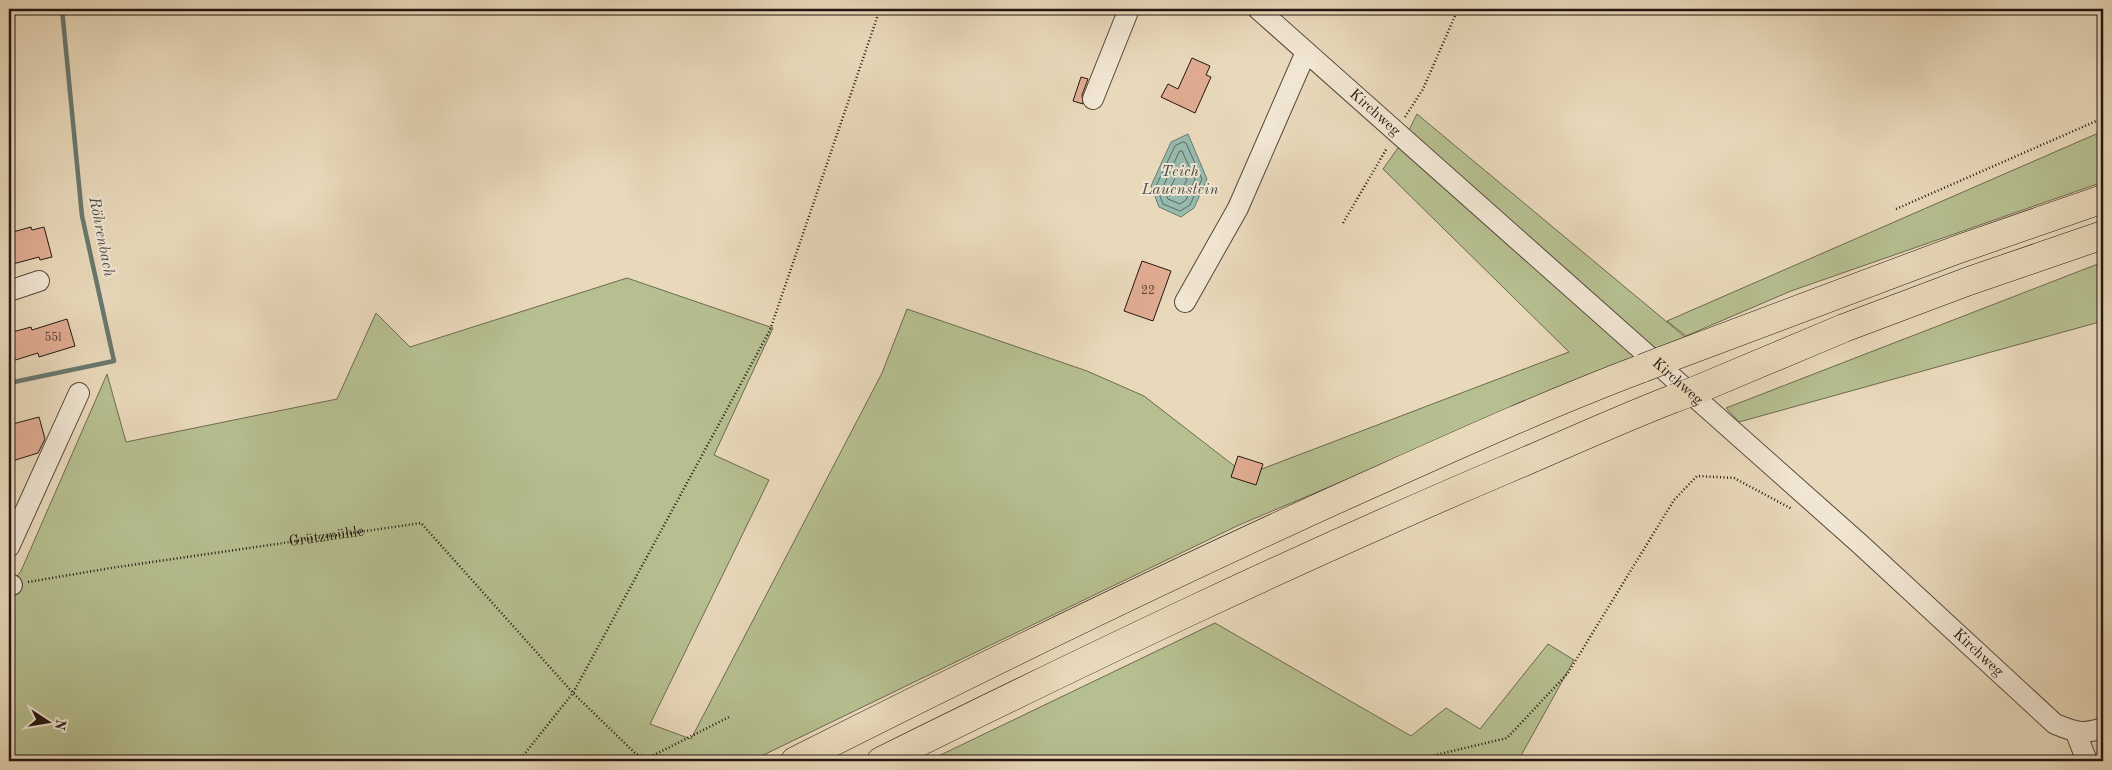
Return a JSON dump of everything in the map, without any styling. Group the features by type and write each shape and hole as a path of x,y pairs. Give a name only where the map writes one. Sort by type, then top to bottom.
{"highway":[{"path":"795,761 990,662 1240,544 1440,453 1652,364 1959,249 2103,199"},
{"path":"881,761 1048,678 1267,574 1458,490 1844,328 1969,281 2103,235"}],"street":[{"path":"1094,99 1129,9"},
{"name":"Kirchweg","path":"1258,9 1860,544 2054,724 2076,732 2089,733 2103,728"},
{"path":"1186,302 1238,208 1306,52"},
{"path":"9,290 39,281"},
{"path":"9,547 79,393"},
{"path":"2076,732 2087,761"}],"path":[{"path":"519,761 572,693 770,330 880,9"},
{"path":"1896,209 2103,118"},
{"path":"1418,761 1419,759 1507,738 1568,674 1674,500 1697,476 1734,478 1793,509"},
{"name":"Grützmühle","path":"10,585 111,568 421,523 572,693"},
{"path":"572,693 641,757 648,758 731,716"}],"green space":[{"path":"1417,114 1685,337 1239,525 751,761 9,761 9,587 21,571 107,374 126,442 337,399 376,313 410,347 627,278 773,328 714,455 769,480 650,724 691,739 882,373 907,309 1087,371 1144,396 1246,475 1569,352 1383,169 1405,138"},
{"path":"2103,131 2103,182 1791,291 1686,336 1667,321"},
{"path":"2103,262 2103,321 1739,422 1726,408"},
{"path":"1215,623 1411,736 1446,708 1480,729 1548,644 1574,660 1518,761 928,761"}],"water":[{"name":"Teich Lauenstein","path":"1188,134 1207,179 1194,208 1181,217 1159,207 1151,186 1171,142"}],"building":[{"path":"1192,58 1210,66 1206,75 1211,77 1195,113 1161,97 1168,84 1178,89"},
{"path":"1081,77 1088,79 1082,95 1083,104 1073,101"},
{"path":"31,227 32,230 44,227 52,257 40,260 39,257 9,265 9,233"},
{"path":"1142,261 1171,271 1153,321 1124,311"},
{"path":"67,319 75,346 39,357 38,353 9,362 9,333 31,327 32,330"},
{"path":"39,417 45,439 38,453 9,462 9,425"},
{"path":"1238,456 1263,464 1256,485 1231,477"}],"waterway":[{"name":"Röhrenbach","path":"9,383 114,361 82,216 62,9"}]}
